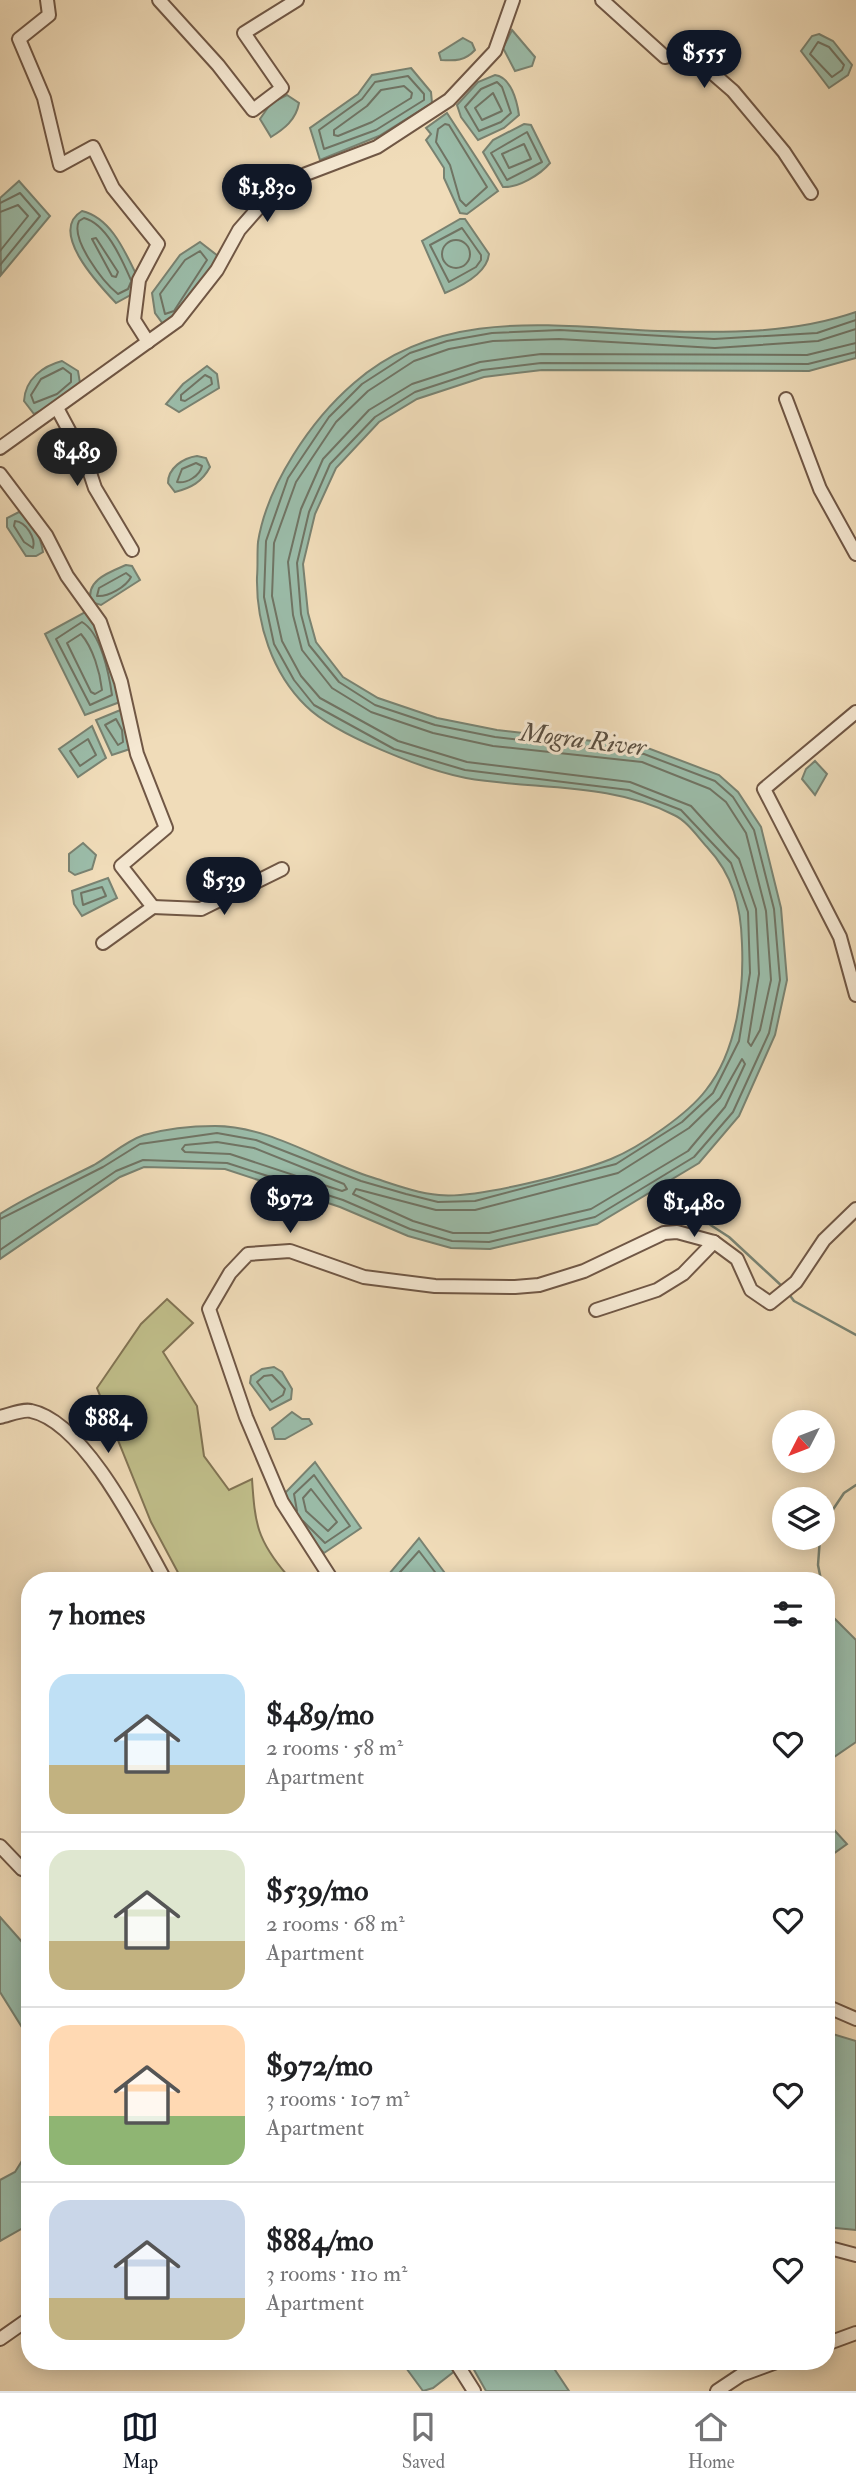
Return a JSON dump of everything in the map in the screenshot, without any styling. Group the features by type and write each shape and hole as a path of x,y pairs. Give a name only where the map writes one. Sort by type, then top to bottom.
{"street":[{"path":"47,0 49,15 19,38 44,98 60,165 93,147 113,188 158,244 139,280 134,320 148,342"},
{"path":"159,0 218,65 253,110 282,88 244,33 297,0"},
{"path":"0,448 177,321 217,270 239,230 268,197 306,174 377,147 449,100 495,51 513,0"},
{"path":"602,0 665,57 687,51 733,91 784,152 811,193"},
{"path":"786,399 810,466 856,554"},
{"path":"57,408 87,464 95,488 132,550"},
{"path":"0,474 46,535 67,576 100,622 113,654 137,754 166,828 121,866 153,907"},
{"path":"856,712 764,789 840,937 856,995"},
{"path":"103,943 153,907 201,909 282,869"},
{"path":"326,1572 282,1502 246,1418 209,1309 230,1273 248,1254 290,1251 364,1277 435,1286 515,1287 539,1285 584,1271 664,1233 677,1231 714,1242 737,1259 751,1290 769,1303 796,1282 824,1240 856,1209"},
{"path":"596,1310 657,1290 683,1274 714,1242"},
{"path":"0,1417 30,1410 58,1422 86,1453 125,1507 161,1572"},
{"path":"0,1846 21,1868"},
{"path":"835,2010 856,2019"},
{"path":"835,2249 856,2255"},
{"path":"0,2339 21,2324"},
{"path":"835,2341 856,2333"},
{"path":"461,2370 474,2391"},
{"path":"717,2391 741,2375 755,2370"}],"shaded area":[{"path":"167,1299 193,1323 163,1352 197,1406 204,1456 229,1490 252,1479 259,1531 269,1552 284,1572 178,1572 151,1522 97,1388 141,1324"}],"water":[{"path":"512,30 535,57 532,66 515,71 503,48"},
{"path":"819,34 833,41 852,65 848,75 829,88 801,51 812,36"},
{"path":"463,38 472,43 475,50 460,60 441,60 439,53"},
{"path":"411,68 431,92 432,103 379,136 320,160 310,128 358,94 372,75"},
{"path":"495,75 509,85 519,115 504,128 478,140 461,117 457,105 478,82"},
{"path":"287,95 299,103 297,109 289,123 271,137 260,119 271,103"},
{"path":"447,113 498,191 467,214 460,213 444,178 444,168 426,140 431,134 426,128"},
{"path":"524,124 531,125 550,163 528,180 503,187 483,152 493,140"},
{"path":"19,181 50,216 1,275 0,198"},
{"path":"82,211 93,215 110,229 139,280 134,293 116,303 88,271 73,244 70,231 73,220"},
{"path":"460,219 465,219 489,254 479,273 445,293 422,241"},
{"path":"200,242 218,256 178,317 163,324 155,313 152,293 180,255"},
{"name":"Mogra River","path":"856,312 856,358 809,371 542,370 484,377 417,399 379,422 336,468 315,514 303,564 308,613 316,642 343,677 378,698 437,718 497,730 645,747 719,775 738,792 761,827 781,908 787,980 775,1035 739,1116 699,1163 597,1224 490,1249 451,1248 408,1236 340,1207 225,1169 144,1167 120,1177 0,1259 0,1214 94,1165 131,1141 152,1133 215,1126 255,1132 405,1188 430,1194 456,1195 526,1184 611,1159 663,1129 698,1099 717,1074 732,1039 742,981 741,930 737,904 729,880 716,858 683,821 649,804 598,792 492,782 449,774 382,750 320,717 294,693 275,663 268,646 257,594 258,542 263,520 281,476 322,415 354,383 387,359 423,342 460,332 538,325 733,332 808,325"},
{"path":"62,361 78,371 80,383 61,401 34,414 24,401 31,380 48,366"},
{"path":"207,366 217,374 219,388 179,412 166,404 183,384"},
{"path":"197,456 206,458 210,467 207,472 196,484 175,492 168,483 173,468 182,461"},
{"path":"19,512 29,520 38,535 43,552 36,556 26,556 7,527 7,518"},
{"path":"126,565 132,566 140,580 101,605 91,602 90,594 95,582"},
{"path":"87,611 108,655 120,702 85,715 45,634"},
{"path":"123,709 130,749 112,755 96,720"},
{"path":"92,726 106,758 78,777 59,749"},
{"path":"815,761 827,774 815,795 802,779 806,769"},
{"path":"83,843 96,855 92,869 75,875 69,871 69,854"},
{"path":"108,878 117,898 82,916 74,904 72,891"},
{"path":"274,1367 282,1372 292,1389 291,1399 270,1410 250,1383 251,1376 262,1369"},
{"path":"292,1412 302,1419 309,1419 312,1424 285,1439 275,1439 272,1428"},
{"path":"315,1462 361,1528 324,1553 292,1518 285,1493"},
{"path":"419,1538 444,1572 391,1572"},
{"path":"835,1619 856,1640 856,1742 835,1756"},
{"path":"835,1831 847,1844 835,1853"},
{"path":"0,1917 21,1941 21,2026 0,1992"},
{"path":"835,2035 856,2041 856,2230 835,2228"},
{"path":"21,2162 21,2229 0,2241 0,2180 15,2172"},
{"path":"408,2370 456,2370 433,2388 423,2391"},
{"path":"474,2370 555,2370 569,2391 486,2391"}],"waterway":[{"path":"661,1183 676,1223 709,1224 729,1237 784,1288"},
{"path":"788,1293 794,1301 856,1335"},
{"path":"835,1506 844,1493 856,1485"},
{"path":"819,1550 819,1572"}]}
